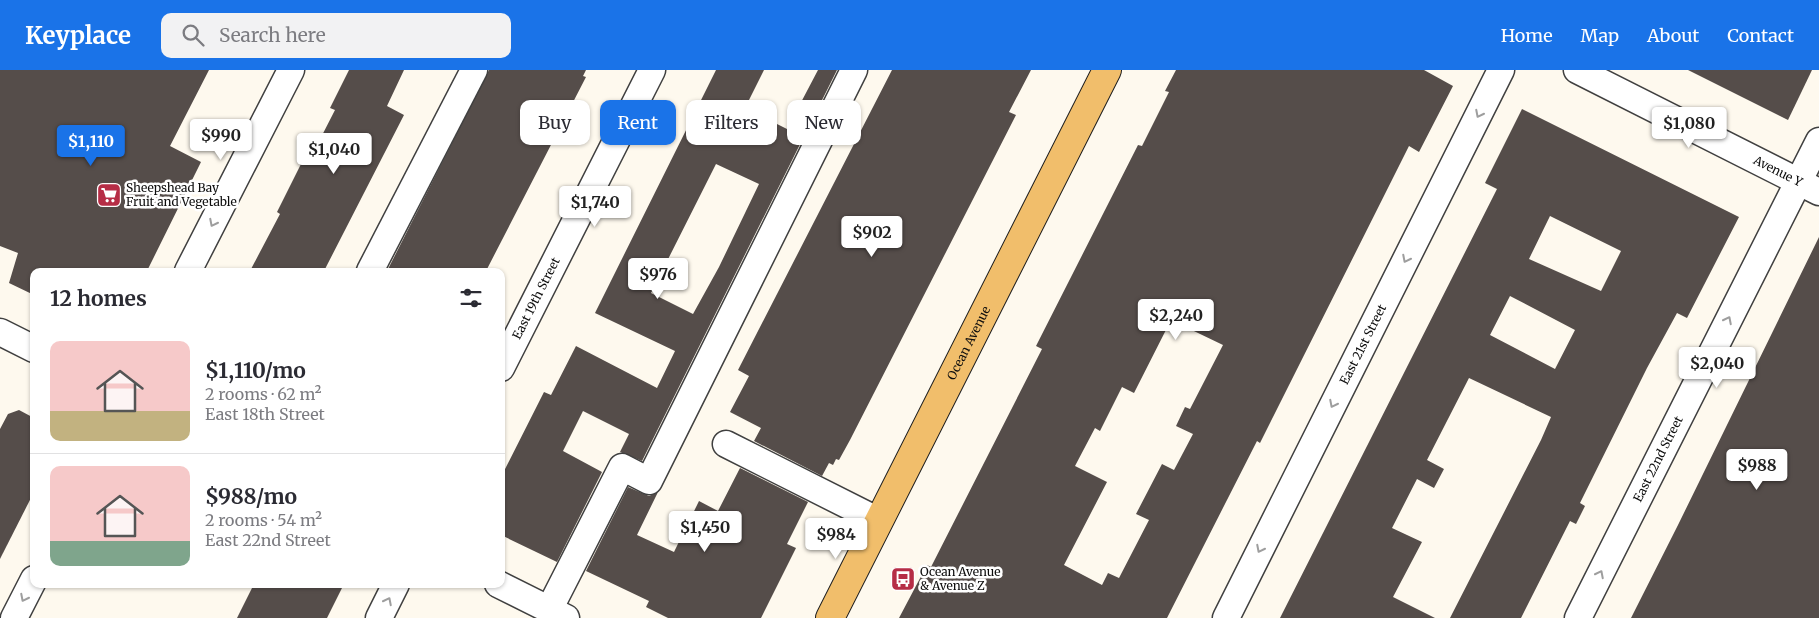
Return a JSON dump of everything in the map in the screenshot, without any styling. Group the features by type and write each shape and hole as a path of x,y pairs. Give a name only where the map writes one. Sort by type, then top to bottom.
{"main road":[{"name":"Ocean Avenue","path":"830,618 1107,70"}],"street":[{"path":"190,268 291,70"},
{"path":"372,268 474,70"},
{"name":"East 19th Street","path":"505,360 652,70"},
{"path":"505,588 557,614 622,467 649,481 854,70"},
{"name":"East 21st Street","path":"1226,618 1501,70"},
{"name":"Avenue Y","path":"1577,70 1809,187"},
{"name":"East 22nd Street","path":"1578,618 1809,187 1819,141"},
{"path":"0,332 30,347"},
{"path":"726,444 879,521"},
{"path":"14,618 30,586"},
{"path":"379,618 394,588"}],"building":[{"name":"Sheepshead Bay Fruit and Vegetable","path":"0,70 209,70 170,146 201,162 148,268 30,268 30,293 9,283 18,253 0,246"},
{"path":"349,70 404,70 387,106 404,115 326,268 252,268 280,214 277,212 309,148 314,151 335,110 330,108"},
{"path":"489,70 586,70 583,76 586,77 574,100 520,100 520,145 551,145 488,268 389,268"},
{"path":"716,70 764,70 749,100 701,100"},
{"path":"818,70 837,70 822,100 802,100"},
{"path":"892,70 1031,70 1009,112 1016,115 850,440 839,460 836,459 833,465 829,463 822,476 754,441 761,428 730,412 749,376 738,370 854,145 861,145 861,130"},
{"path":"1176,70 1424,70 1453,86 1419,152 1409,146 1260,443 1257,441 1167,618 899,618 927,565 931,567 1042,349 1036,346 1138,145 1142,146 1169,92 1165,91","holes":["1171,320 1223,345 1190,409 1185,407 1176,426 1193,434 1174,470 1162,464 1136,514 1149,520 1119,578 1108,573 1102,585 1064,565 1107,482 1075,466 1095,428 1100,431 1122,387 1134,393"]},
{"path":"1688,70 1812,70 1788,120"},
{"path":"1522,109 1739,217 1687,318 1677,313 1647,368 1580,503 1585,506 1576,524 1570,521 1521,618 1450,618 1551,417 1469,378 1427,460 1444,469 1434,488 1417,479 1392,528 1422,542 1393,597 1435,618 1280,618 1497,189 1485,183","holes":["1550,216 1621,251 1601,291 1529,259","1510,296 1575,330 1555,369 1490,335"]},
{"path":"777,124 787,129 787,145 800,145 642,461 620,452 629,434 583,411 563,451 602,472 557,562 505,537 505,469 544,392 551,395 576,346 657,388 675,351 595,313 686,130 686,145 777,145","holes":["716,164 759,184 719,267 693,314 651,293"]},
{"path":"1819,237 1819,618 1631,618 1678,525"},
{"path":"19,410 30,416 30,500 0,559 0,429 8,414"},
{"path":"740,468 808,502 787,544 796,548 761,618 668,618 646,607 649,601 586,571 628,487 649,496 658,492 637,535 674,552 699,501 718,511"},
{"path":"252,588 342,588 327,618 237,618"}],"place":[{"name":"Sheepshead Bay Fruit and Vegetable","path":"109,195"},
{"name":"Ocean Avenue & Avenue Z","path":"903,579"}]}
